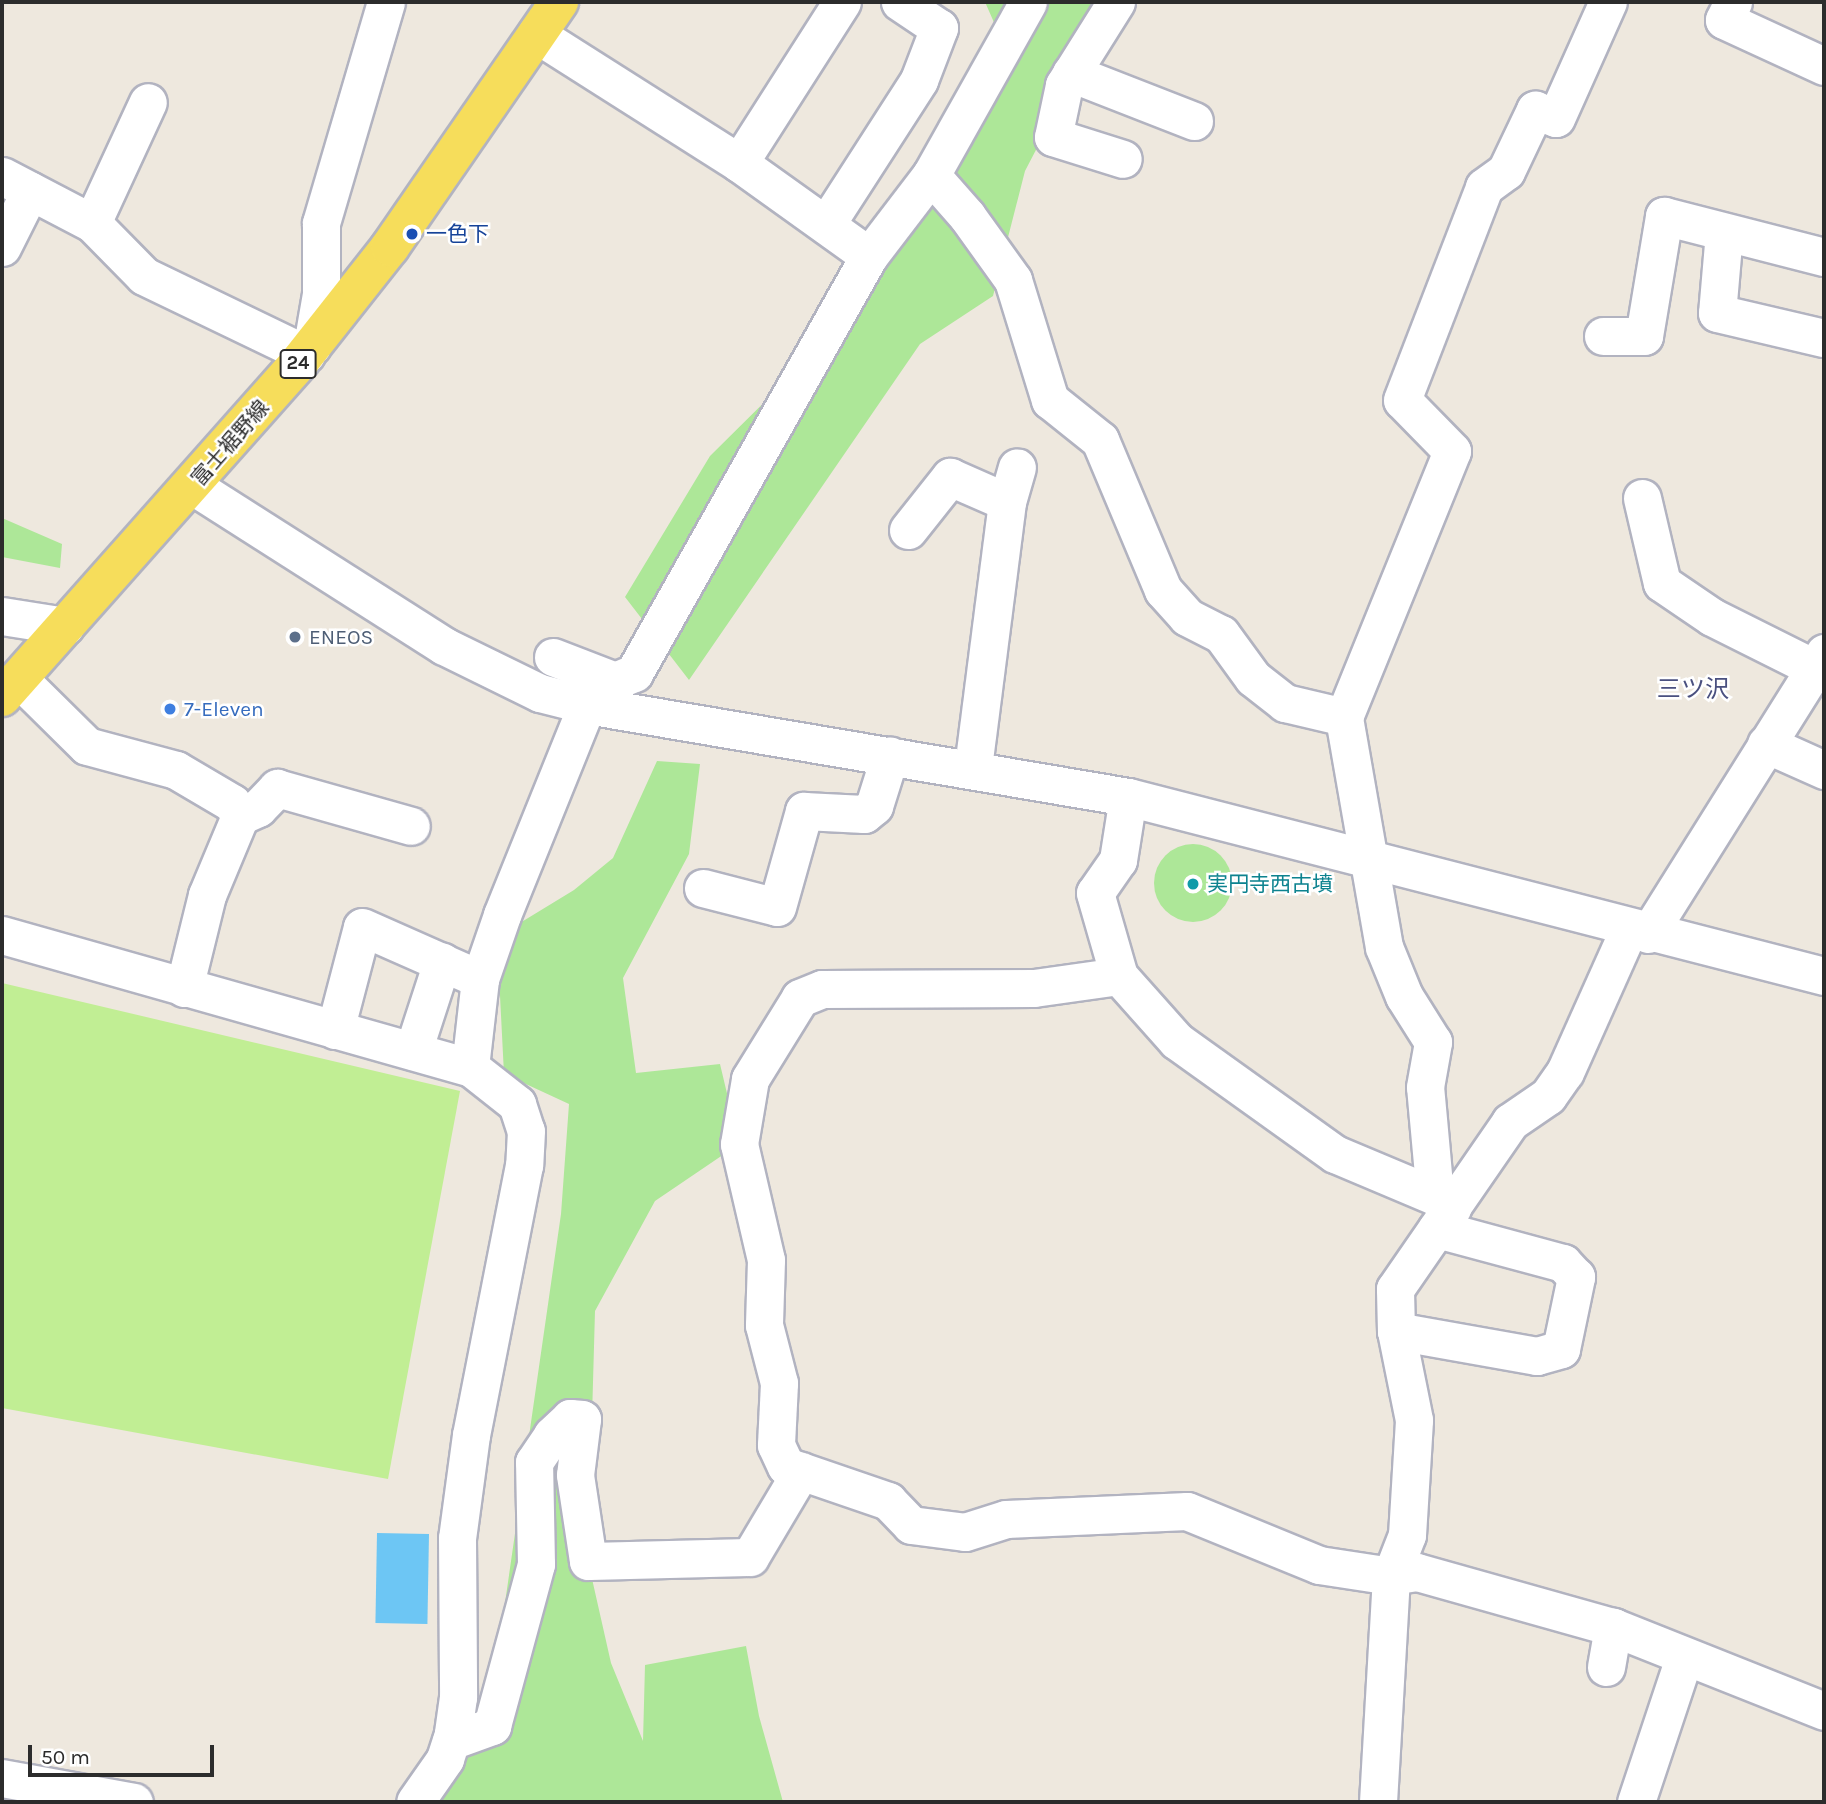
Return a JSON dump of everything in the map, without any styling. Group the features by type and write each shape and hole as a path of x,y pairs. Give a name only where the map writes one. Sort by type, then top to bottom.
{"main road":[{"name":"富士裾野線","path":"10,688 193,486 309,350 390,247 559,2"}],"street":[{"path":"2,247 16,183 92,223 144,276 309,350 321,295 321,223 386,2"},
{"path":"739,163 842,2"},
{"path":"827,223 919,80 939,28 900,2"},
{"path":"470,1067 480,979 587,705 615,681 634,673 869,256 931,175 1028,2"},
{"path":"1116,2 1063,85 1053,137 1123,159"},
{"path":"1442,1211 1425,1087 1433,1042 1404,996 1384,947 1344,717 1452,452 1402,400 1484,187 1506,171 1535,110 1556,118 1608,2"},
{"path":"1733,2 1724,20 1824,66"},
{"path":"536,34 739,163 827,223 869,256"},
{"path":"1071,73 1194,121"},
{"path":"92,223 148,102"},
{"path":"931,175 967,216 1013,280 1050,400 1100,440 1163,590 1187,617 1222,634 1253,678 1285,703 1344,717"},
{"path":"1603,336 1644,336 1664,216 1824,257"},
{"path":"1724,232 1717,313 1824,338"},
{"path":"973,769 1007,502 1017,467"},
{"path":"908,530 950,477 1007,502"},
{"path":"193,486 444,646 540,693 587,705 1128,797 1370,858 1639,931 1824,976"},
{"path":"1378,1802 1391,1576 1407,1535 1414,1420 1396,1331 1395,1289 1442,1211 1510,1122 1548,1096 1565,1072 1639,931 1766,744 1819,660 1712,617 1662,583 1643,498"},
{"path":"2,616 65,626"},
{"path":"553,657 615,681"},
{"path":"10,688 87,746 176,769 233,803 240,816"},
{"path":"1766,744 1824,770"},
{"path":"703,888 777,907 804,811 864,814 874,806 890,755"},
{"path":"184,988 207,895 240,816 258,808 277,788 411,826"},
{"path":"1128,797 1118,860 1095,893 1118,976 1177,1041 1335,1154 1442,1211 1563,1263 1576,1277 1561,1349 1537,1356 1396,1331"},
{"path":"335,1030 362,926 480,979"},
{"path":"2,935 470,1067 517,1104 526,1131 524,1165 471,1435 457,1538 458,1697 452,1741 445,1759 415,1802"},
{"path":"413,1051 442,962"},
{"path":"1118,976 1034,988 822,989 800,998 750,1079 739,1143 766,1260 764,1325 779,1383 776,1445 786,1466 888,1501 911,1525 965,1532 1006,1519 1187,1510 1319,1565 1391,1576 1417,1572 1614,1627 1684,1658 1824,1711"},
{"path":"452,1741 492,1726 537,1564 534,1462 552,1435 570,1418 582,1419 575,1475 589,1561 750,1557 801,1471"},
{"path":"1606,1667 1614,1627"},
{"path":"1636,1802 1684,1658"},
{"path":"2,1778 134,1802"}],"green space":[{"path":"985,2 1113,2 1025,171 993,296 920,344 689,680 625,597 710,456 815,352 1011,61"},
{"path":"2,518 62,544 60,568 2,557"},
{"path":"657,761 700,764 689,854 623,978 636,1073 720,1064 739,1144 655,1201 595,1311 588,1561 611,1663 643,1741 645,1665 746,1646 759,1716 783,1802 428,1802 490,1707 561,1214 569,1104 504,1074 497,937 574,890 613,858"},
{"name":"実円寺西古墳","path":"1193,844 1208,847 1225,861 1232,883 1229,898 1215,915 1193,922 1178,919 1161,905 1154,883 1157,868 1171,851"},
{"path":"2,983 460,1091 388,1479 2,1408"}],"water":[{"path":"377,1533 429,1534 427,1624 375,1623"}],"place":[{"name":"一色下","path":"412,234"},
{"name":"ENEOS","path":"295,637"},
{"name":"7-Eleven","path":"170,709"},
{"name":"実円寺西古墳","path":"1193,884"}],"district":[{"name":"三ツ沢","path":"1693,690"}]}
